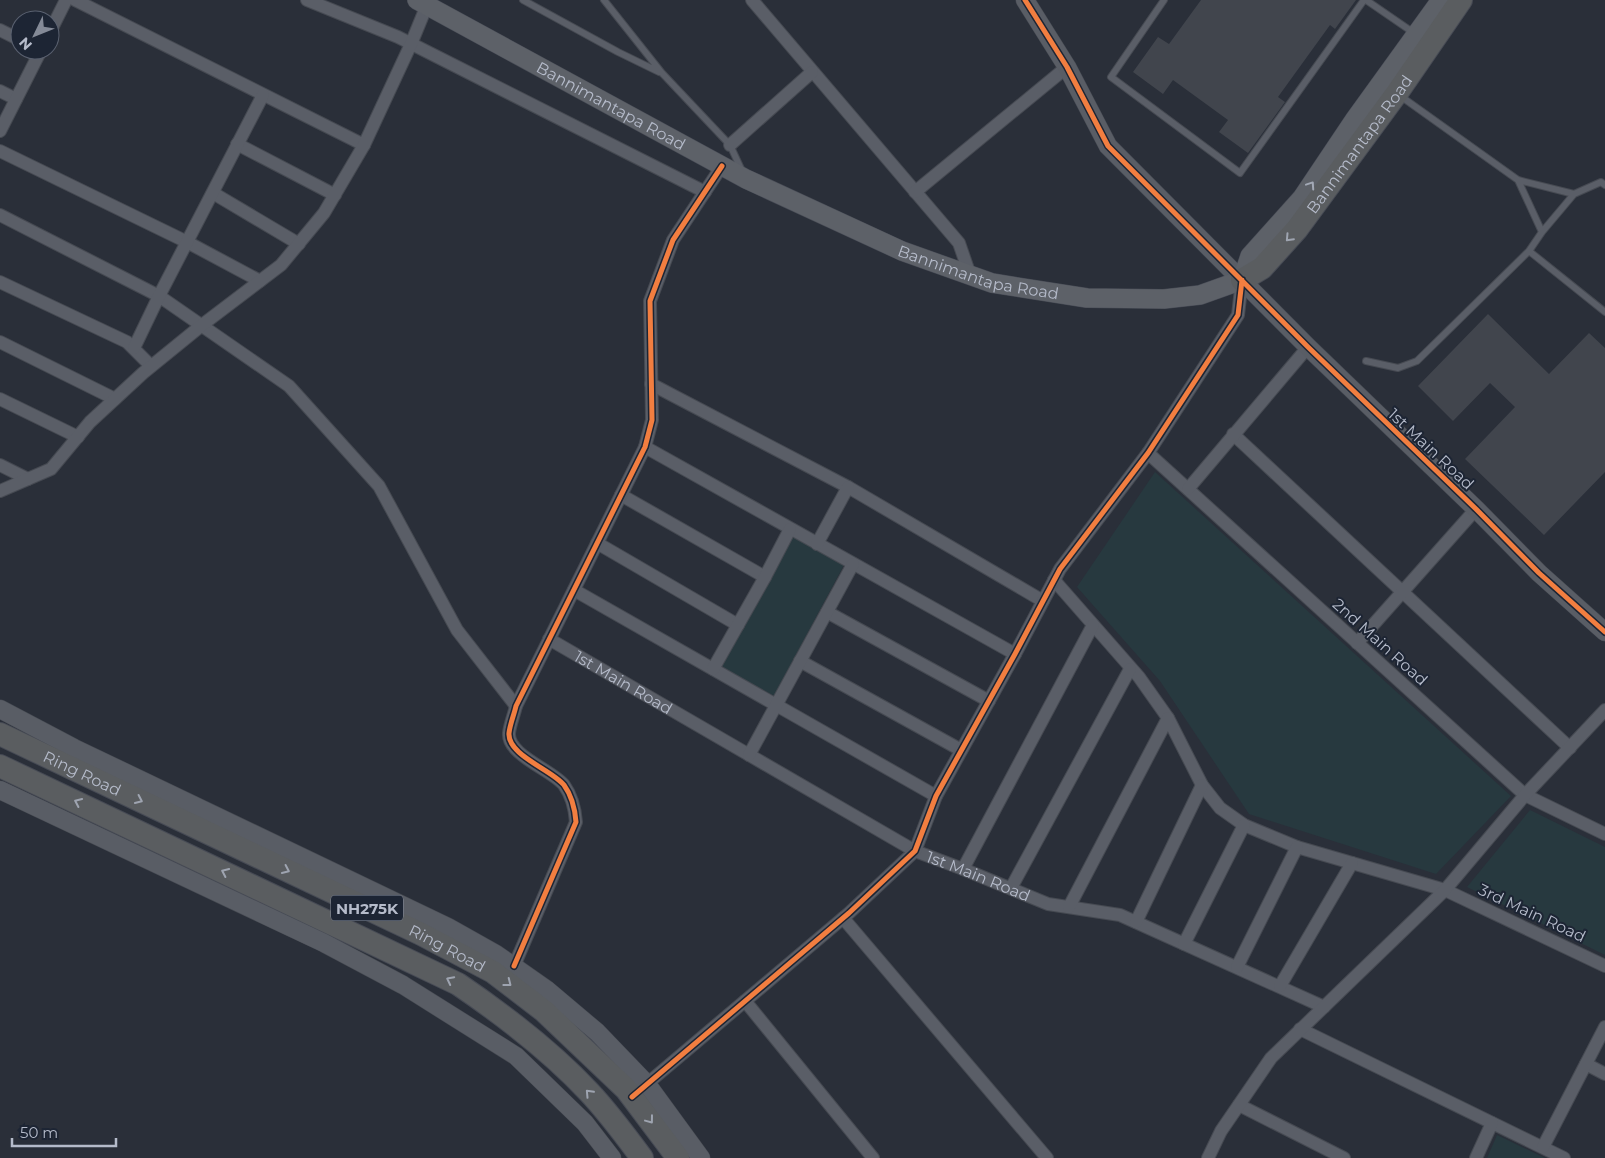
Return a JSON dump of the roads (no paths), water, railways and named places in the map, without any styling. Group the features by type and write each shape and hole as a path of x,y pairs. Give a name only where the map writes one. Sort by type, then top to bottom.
{"highway":[{"name":"Bannimantapa Road","path":"1242,280 1262,268 1297,229 1397,93 1423,39 1461,0"},
{"name":"Ring Road","path":"0,734 421,934 493,972 544,1011 626,1088 639,1090 678,1158"},
{"name":"Ring Road","path":"0,766 458,984 498,1011 543,1048 589,1092 624,1133 642,1158"}],"main road":[{"path":"1242,280 1250,256 1302,198 1355,119 1423,39 1441,0"},
{"name":"Bannimantapa Road","path":"422,3 746,179 902,251 992,284 1086,298 1164,299 1200,295 1242,280"}],"street":[{"path":"60,12 66,0"},
{"path":"76,0 364,146"},
{"path":"307,0 398,36 705,192"},
{"path":"752,0 959,243 970,275"},
{"name":"1st Main Road","path":"1025,0 1067,67 1108,146 1308,347 1540,573 1605,632"},
{"path":"0,491 51,469 90,422 151,366 281,265 324,213 364,146 411,44 422,3"},
{"path":"0,131 36,60"},
{"path":"916,192 1067,67"},
{"path":"730,145 812,72"},
{"path":"0,91 16,99"},
{"path":"134,348 263,94"},
{"path":"237,144 335,195"},
{"path":"0,151 188,242 260,281"},
{"path":"514,966 576,822 571,797 563,784 520,753 511,741 509,734 516,706 645,447 652,420 650,301 673,240 722,166"},
{"path":"212,193 299,244"},
{"path":"0,215 159,296 289,386 379,486 457,630 516,706"},
{"path":"639,1090 843,918 915,851 936,796 1060,569 1148,453 1238,315 1242,280"},
{"path":"0,282 127,342 151,366"},
{"path":"0,342 115,398"},
{"path":"1188,489 1308,347"},
{"path":"651,384 848,487 1043,601"},
{"path":"0,399 78,437"},
{"path":"1234,434 1570,748"},
{"path":"645,447 1015,654"},
{"name":"2nd Main Road","path":"1148,453 1526,796 1605,834"},
{"path":"0,465 28,479"},
{"path":"818,544 848,487"},
{"path":"621,495 765,577"},
{"path":"1357,643 1476,509"},
{"path":"713,669 790,529"},
{"path":"597,543 738,626"},
{"path":"749,755 853,564"},
{"name":"3rd Main Road","path":"1054,580 1139,677 1168,718 1202,785 1220,808 1244,825 1297,847 1445,890 1605,966"},
{"path":"574,590 936,796"},
{"path":"827,612 988,701"},
{"path":"963,869 1093,625"},
{"name":"1st Main Road","path":"549,639 915,851 1048,904 1120,915 1324,1007"},
{"path":"800,661 961,750"},
{"path":"1011,888 1130,669"},
{"path":"0,709 74,748 448,927 496,954 546,989 597,1032 639,1090 702,1158"},
{"path":"1208,1158 1221,1131 1270,1058 1445,890 1526,796 1605,710"},
{"path":"1069,907 1168,718"},
{"path":"1136,922 1202,785"},
{"path":"0,790 324,943 403,985 516,1056 585,1123 612,1158"},
{"path":"1184,944 1244,825"},
{"path":"1237,967 1297,847"},
{"path":"1280,986 1352,863"},
{"path":"843,918 1047,1158"},
{"path":"745,1001 874,1158"},
{"path":"1543,1147 1605,1027"},
{"path":"1300,1029 1564,1158"},
{"path":"1586,1064 1605,1074"},
{"path":"1239,1105 1344,1158"},
{"path":"1476,1158 1492,1123"}],"lane":[{"path":"523,0 618,52 662,73"},
{"path":"604,0 662,73 730,145 746,179"},
{"path":"1164,0 1111,77 1240,173 1365,0 1423,39"},
{"path":"1397,93 1518,180 1574,194"},
{"path":"1518,180 1542,232"},
{"path":"1366,361 1398,368 1418,361 1529,251 1542,232 1574,194 1604,181"},
{"path":"1529,251 1605,312"}]}
